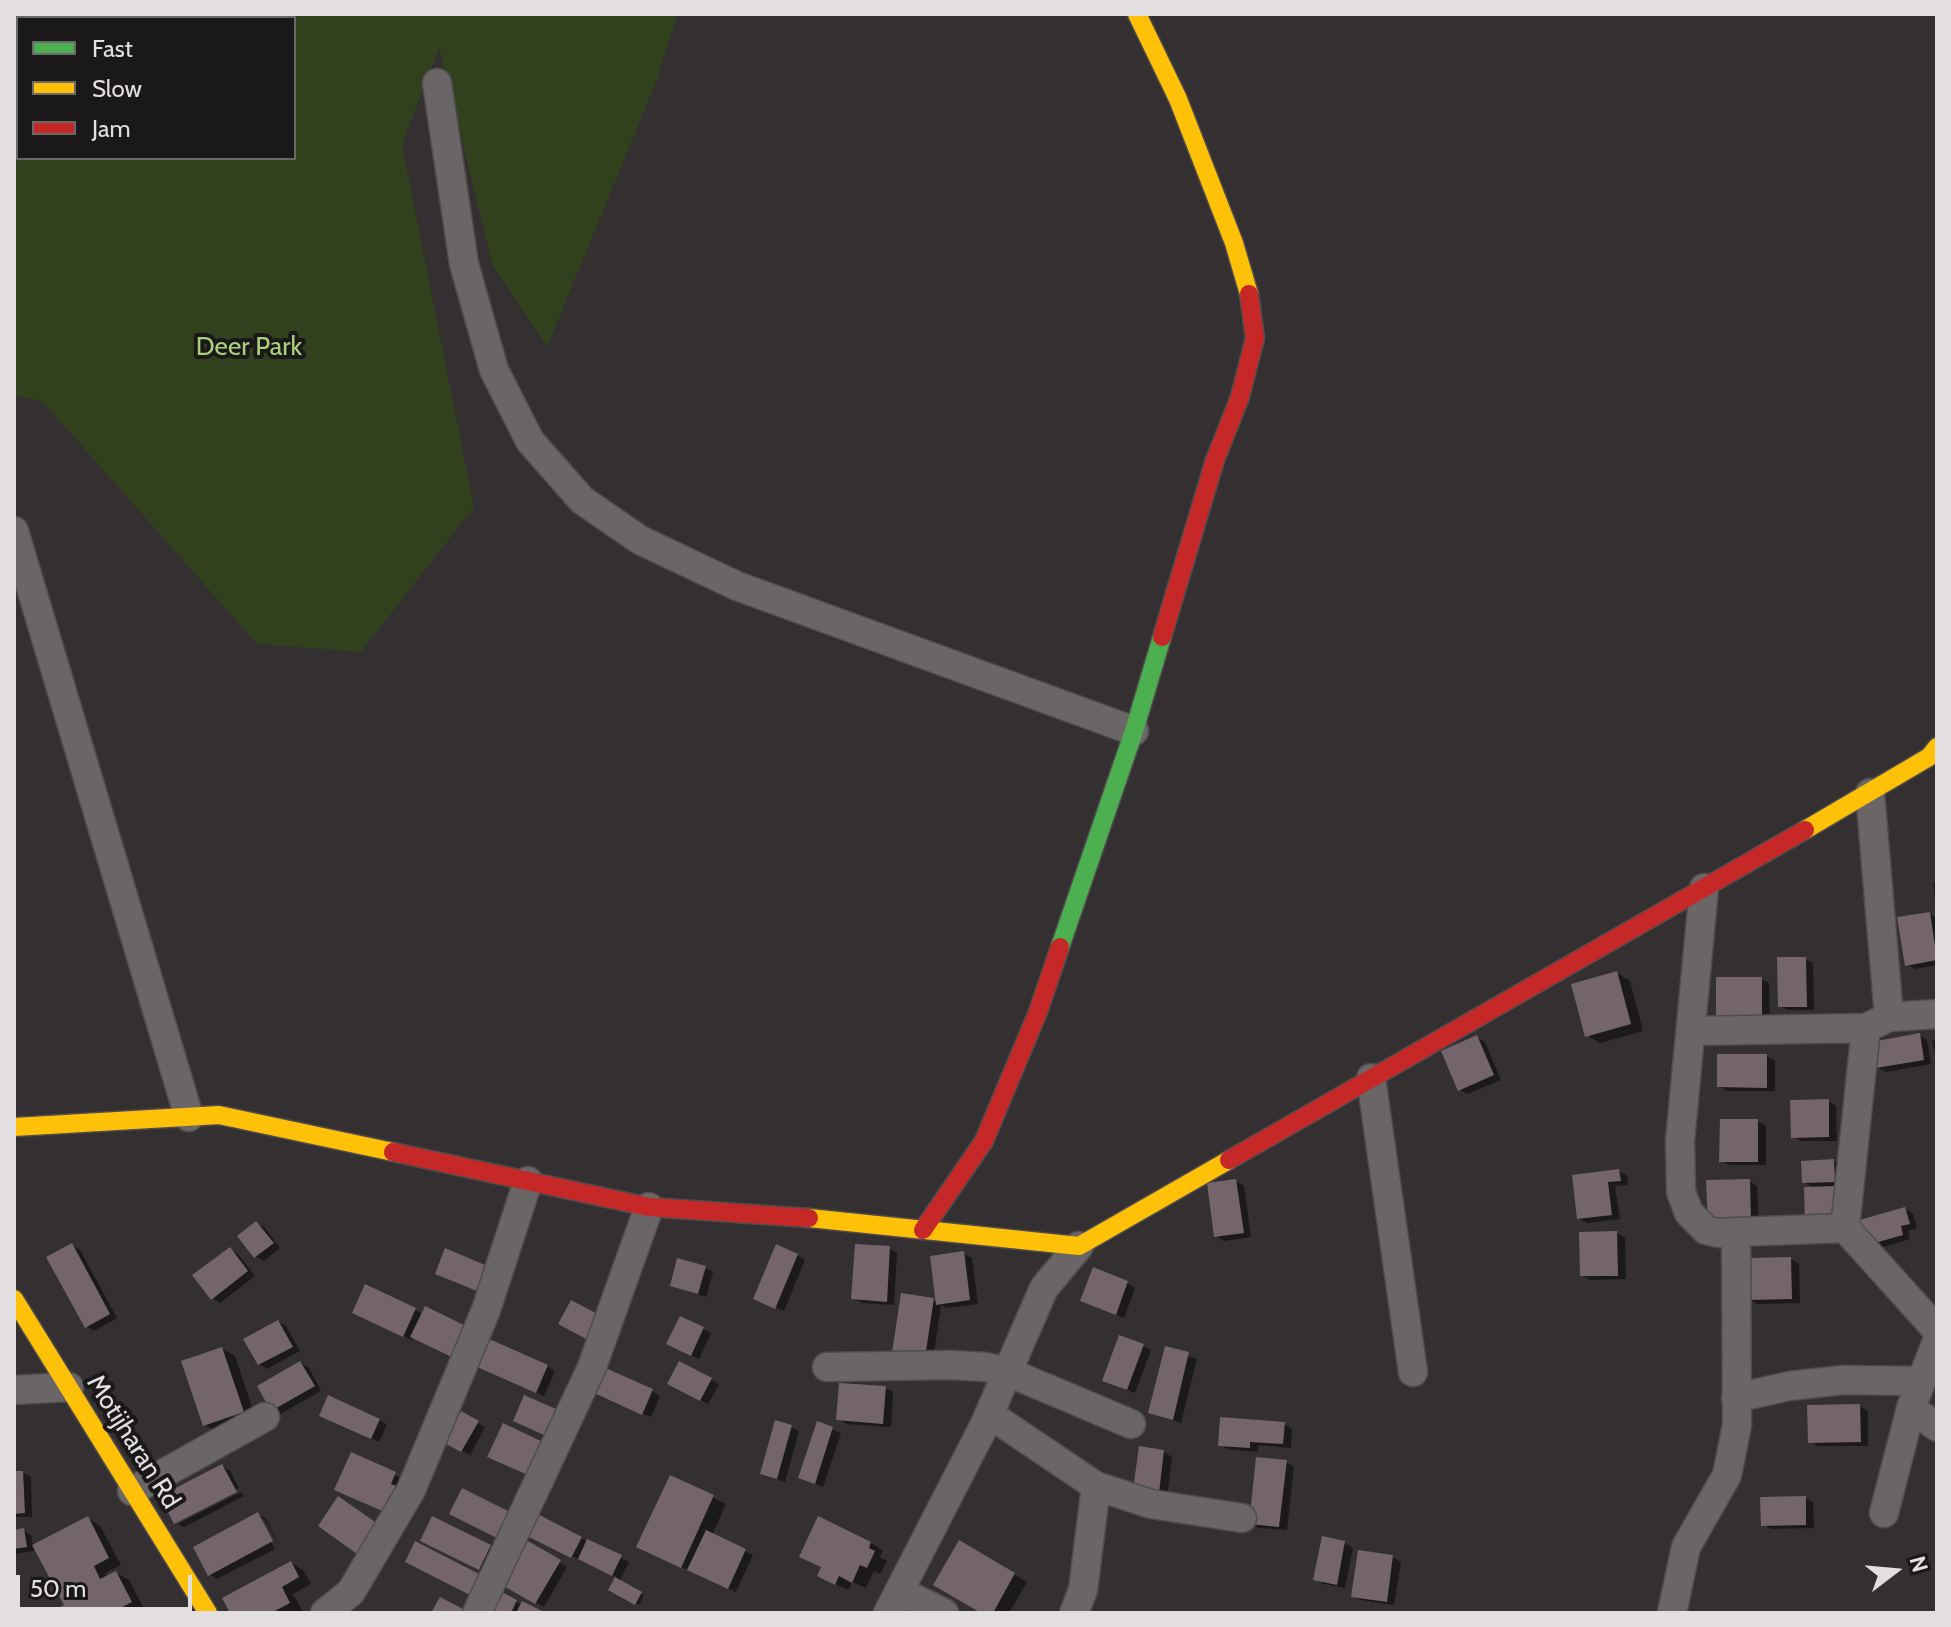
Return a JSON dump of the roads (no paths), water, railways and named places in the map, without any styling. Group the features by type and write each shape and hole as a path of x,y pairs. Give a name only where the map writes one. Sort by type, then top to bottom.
{"street":[{"path":"923,1230 984,1141 1038,1012 1134,731 1215,460 1240,397 1255,338 1249,295 1234,243 1178,99 1137,14"},
{"path":"437,83 464,264 494,370 530,441 582,500 640,540 737,586 1134,731"},
{"path":"14,531 189,1117"},
{"path":"944,1613 893,1602 989,1414 1044,1288 1079,1246 1870,793 1929,757 1937,747"},
{"path":"1845,1228 1877,1023 1870,793"},
{"path":"1704,888 1680,1141 1681,1192 1689,1213 1706,1230 1718,1233 1845,1228"},
{"path":"1691,1031 1877,1023 1937,1014"},
{"path":"1371,1078 1413,1372"},
{"path":"14,1127 219,1115 649,1207 746,1212 1079,1246"},
{"path":"330,1612 351,1592 411,1490 486,1310 528,1181"},
{"path":"477,1613 592,1367 649,1207"},
{"path":"1845,1228 1937,1330"},
{"path":"1672,1613 1686,1547 1727,1475 1737,1425 1736,1232"},
{"name":"Motijharan Rd","path":"14,1299 208,1613"},
{"path":"1884,1513 1911,1408 1937,1341"},
{"path":"827,1367 985,1367 1008,1372 1131,1424"},
{"path":"1736,1398 1789,1386 1843,1380 1921,1381"},
{"path":"14,1390 69,1387"},
{"path":"1911,1408 1937,1427"},
{"path":"989,1414 1096,1486 1151,1504 1242,1518"},
{"path":"132,1491 265,1417"},
{"path":"1074,1613 1083,1590 1096,1486"}],"park label":[{"name":"Deer Park","path":"249,347"}]}
